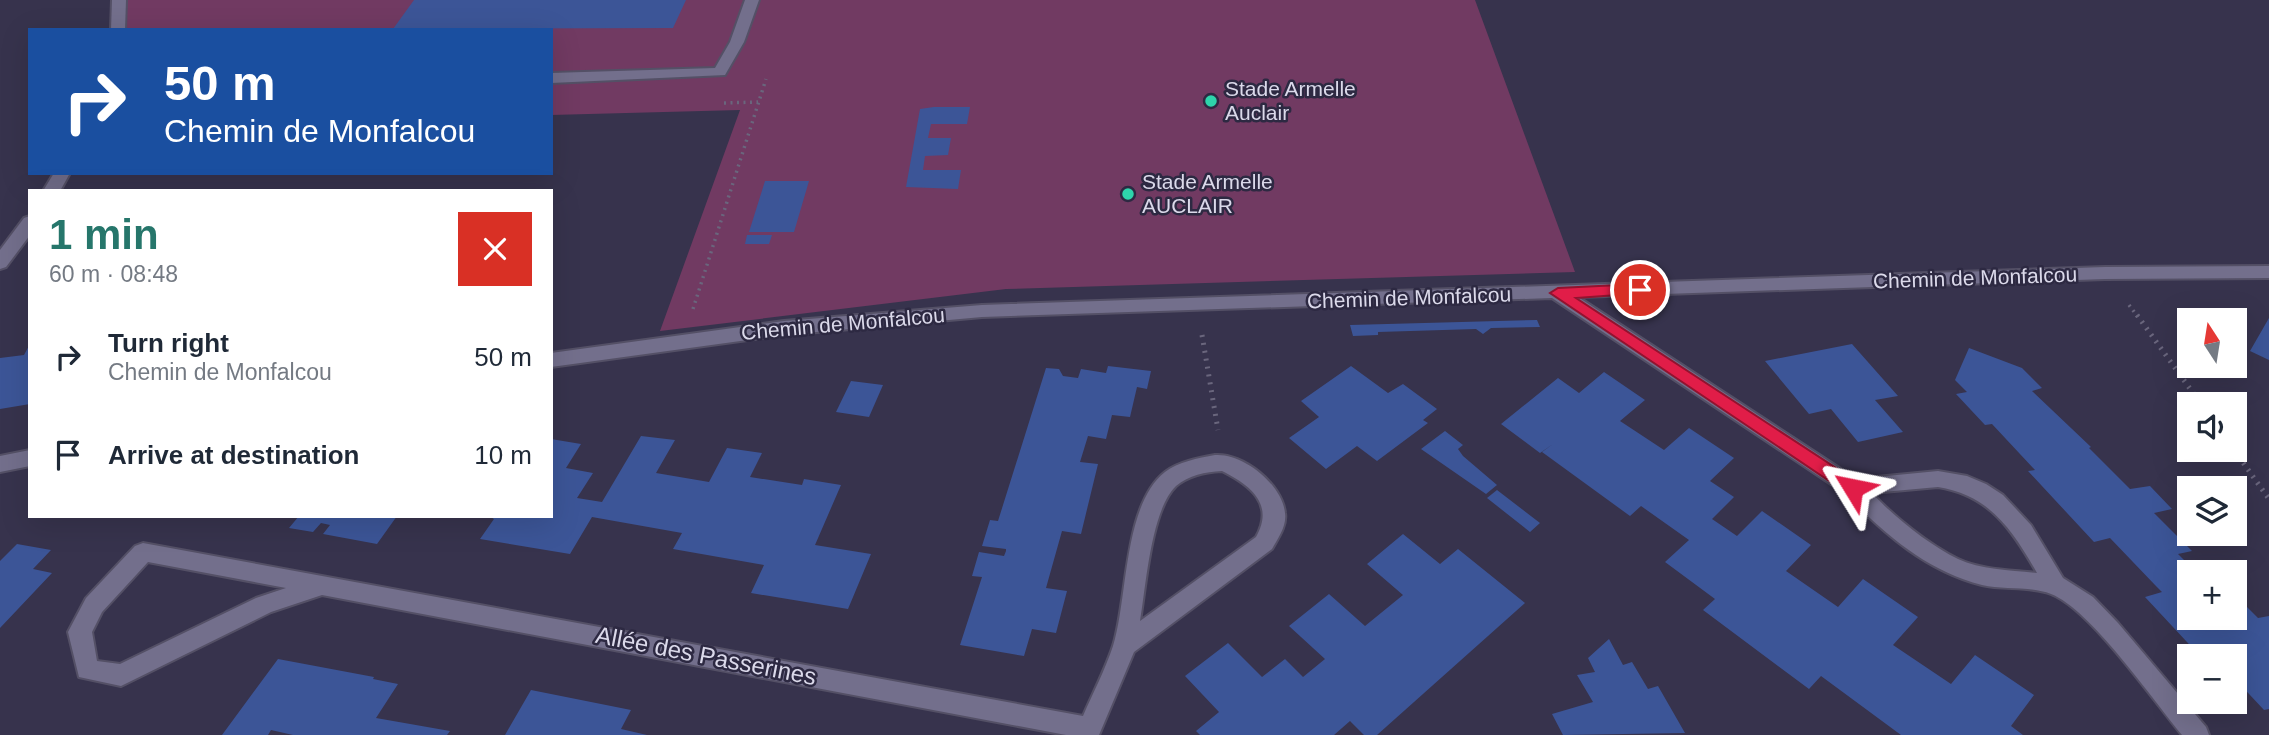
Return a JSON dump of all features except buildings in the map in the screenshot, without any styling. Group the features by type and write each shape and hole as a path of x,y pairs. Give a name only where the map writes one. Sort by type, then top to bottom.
{"street":[{"path":"117,28 119,0"},
{"path":"553,78 720,72 737,42 752,0"},
{"path":"0,263 28,225"},
{"name":"Chemin de Monfalcou","path":"553,360 784,328 982,311 2105,273 2269,272"},
{"path":"1558,293 1853,488 1885,522 1951,566 1984,576 2055,585 2085,604 2110,630 2197,735"},
{"path":"0,464 28,458"},
{"path":"1088,731 1125,645 1150,513 1164,485 1198,464 1223,463 1238,468 1270,499 1275,521 1264,542 1125,645"},
{"path":"1853,488 1919,479 1942,479 1967,484 1987,494 2018,523 2038,552 2055,585"},
{"name":"Allée des Passerines","path":"323,585 264,605 121,675 87,670 80,632 94,605 143,552 323,585 1088,731"}],"path":[{"path":"686,340 690,319 766,79"},
{"path":"2105,273 2192,392"},
{"path":"1197,303 1223,463"},
{"path":"2243,462 2269,499"}],"shaded area":[{"name":"Stade Armelle AUCLAIR","path":"123,0 1475,0 1575,272 1006,289 660,331 740,110 553,115 553,28 120,28"}],"place":[{"name":"Stade Armelle Auclair","path":"1211,101"},
{"name":"Stade Armelle AUCLAIR","path":"1128,194"}],"route":[{"path":"1640,290 1558,293 1853,488"}]}
